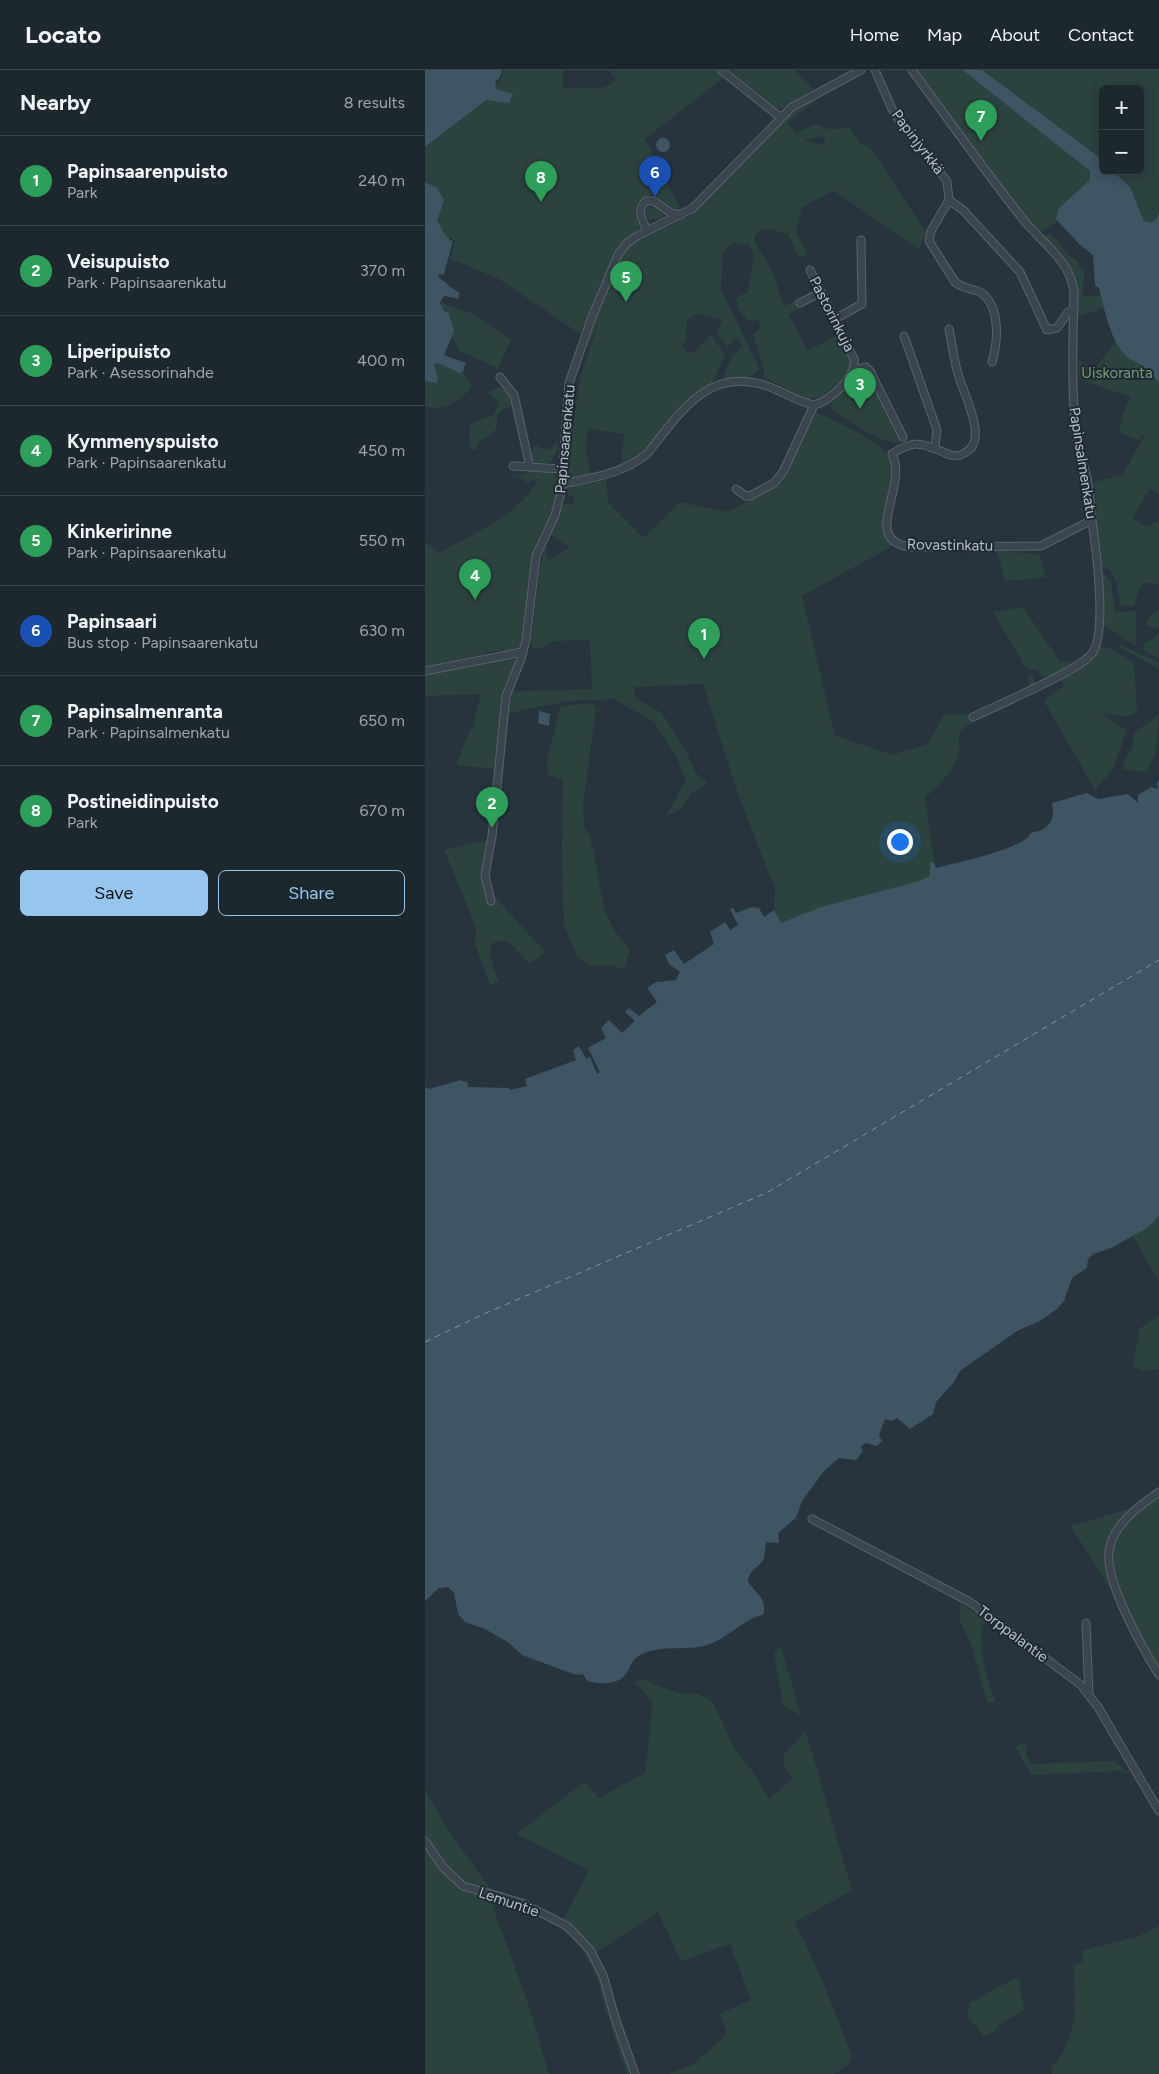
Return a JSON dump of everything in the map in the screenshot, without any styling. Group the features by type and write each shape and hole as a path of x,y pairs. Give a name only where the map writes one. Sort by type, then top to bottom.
{"street":[{"path":"721,70 780,117"},
{"name":"Papinsaarenkatu","path":"491,901 484,878 492,836 504,703 522,652 536,556 555,515 562,484 561,469 569,383 592,317 618,255 627,243 647,230 682,215 693,208 780,117 792,107 861,70"},
{"name":"Papinjyrkkä","path":"875,70 892,109 902,125 947,181 949,200"},
{"name":"Papinsalmenkatu","path":"912,70 1023,220 1059,256 1073,285 1077,445 1089,486 1097,549 1097,632 1094,651 1082,662 1030,691 973,717"},
{"path":"992,362 998,335 992,310 979,292 961,287 955,282 929,241 931,231 949,200 963,210 1020,272 1047,330 1057,328 1068,312 1074,309"},
{"path":"647,230 640,215 641,206 646,201 654,201 671,213 682,215"},
{"path":"835,319 862,304 861,240"},
{"name":"Pastorinkuja","path":"810,270 854,359 854,370 847,380 817,404"},
{"path":"800,303 821,292"},
{"path":"904,336 937,430 935,448 950,455 960,455 974,445 976,432 958,373 949,329"},
{"path":"854,370 866,367 870,371 903,437"},
{"path":"500,377 513,395 530,467"},
{"path":"562,484 619,471 637,463 701,392 720,383 736,381 760,384 817,404 778,479 750,496 736,489"},
{"name":"Rovastinkatu","path":"935,448 915,443 901,448 892,454 896,469 896,481 885,523 891,539 901,545 1041,546 1092,520"},
{"path":"513,466 561,469"},
{"path":"425,671 522,652"},
{"path":"1159,1492 1123,1522 1109,1552 1110,1564 1126,1616 1159,1675"},
{"name":"Torppalantie","path":"812,1519 970,1602 1069,1676 1089,1695 1159,1811"},
{"path":"1085,1623 1089,1695"},
{"name":"Lemuntie","path":"425,1841 453,1879 463,1886 522,1903 559,1922 578,1937 589,1950 603,1974 615,2018 635,2074"},
{"path":"425,1852 433,1854"}],"green space":[{"path":"503,70 563,70 563,89 603,87 616,80 608,70 716,70 724,77 645,139 680,209 671,207 653,194 639,202 635,212 640,228 621,246 614,257 603,281 600,283 600,290 593,309 580,334 499,279 449,258 449,254 425,245 425,134 496,82 500,83"},
{"path":"729,70 795,70 813,89 783,108 777,108"},
{"path":"916,70 967,70 1098,172 1063,228 1056,219 1055,223 1040,232 1030,224"},
{"path":"982,70 1159,70 1159,245 1144,221 1130,187 1117,175 1144,175 1144,85 1099,85 1099,158"},
{"path":"814,98 816,101 787,122 796,133 816,124 828,129 850,128 860,143 872,149 926,233 919,249 834,191 802,207 796,231 808,255 799,257 788,235 765,230 754,237 757,246 773,273 784,306 797,300 801,308 789,314 807,351 839,335 850,358 851,365 847,374 822,397 808,399 764,377 764,369 753,334 761,327 758,320 748,321 740,311 736,300 741,295 748,293 754,255 749,244 733,243 722,254 721,290 759,368 748,377 738,379 723,378 731,358 743,346 738,339 733,340 728,347 717,334 722,320 698,314 687,320 686,338 682,347 688,353 695,351 711,335 725,354 713,383 693,395 641,456 621,467 624,434 588,429 586,453 591,474 577,477 569,476 565,470 571,398 569,427 573,428 580,378 598,323 586,350 587,345 607,285 622,256 631,244 642,236 682,220 695,212 783,120","holes":["820,136 825,139 824,145 803,141"]},
{"path":"648,207 662,211 664,218 649,220 645,214"},
{"path":"1049,234 1057,240 1069,255 1077,260 1080,268 1084,270 1083,296 1103,295 1105,313 1102,308 1079,317 1077,289 1071,271 1059,251 1044,237"},
{"path":"441,303 474,314 511,340 498,368 459,351 454,339 438,335"},
{"name":"Uiskoranta","path":"1116,341 1159,359 1159,493 1150,489 1133,518 1146,527 1159,521 1159,584 1145,583 1139,589 1134,606 1120,605 1116,581 1109,569 1103,569 1094,514 1094,482 1122,475 1145,436 1142,435 1138,440 1119,432 1123,413 1131,397 1079,379 1079,360 1093,371"},
{"path":"425,354 454,371 463,371 472,387 451,404 439,408 425,406"},
{"path":"868,373 902,442 895,443 877,437 831,409 832,399 853,381"},
{"path":"500,387 509,395 513,406 504,409 497,415 496,429 488,437 479,441 476,450 469,449 470,424 494,415 499,402 487,393"},
{"path":"816,412 853,430 879,446 885,452 891,464 892,476 883,524 886,535 894,545 802,596 835,736 892,755 928,744 945,713 965,714 986,708 1024,690 1029,684 1028,674 1034,678 1033,686 1027,694 1005,708 961,730 959,753 954,765 940,783 925,797 934,861 930,863 934,884 788,948 764,917 774,910 775,890 735,785 703,684 634,687 635,698 662,713 687,753 695,772 707,783 690,794 682,809 667,815 686,779 677,758 654,722 614,699 569,701 509,713 502,782 500,782 488,878 495,897 545,952 530,964 510,943 494,942 491,947 491,953 499,981 490,985 475,944 476,927 444,850 488,840 495,769 456,765 470,729 472,729 481,694 425,696 425,673 515,657 517,660 503,692 592,689 590,640 553,641 539,649 533,648 531,645 539,572 546,543 547,559 552,559 570,547 549,534 562,504 574,504 574,497 565,494 568,487 606,480 609,504 643,538 680,502 728,512 781,482"},
{"path":"558,441 558,449 550,463 536,463 532,458 532,449 536,445 541,449 549,449"},
{"path":"534,469 553,473 557,480 558,488 556,498 536,544 530,570 526,622 520,647 515,650 496,651 425,668 425,542 439,553 494,523 519,504 538,479 526,483 520,477 511,475 527,474"},
{"path":"997,551 1039,554 1046,577 1005,581"},
{"path":"1103,574 1111,581 1115,612 1136,611 1136,646 1102,624"},
{"path":"1023,607 1060,662 1069,661 1070,666 1051,676 1042,676 1039,671 1025,667 993,612"},
{"path":"1159,610 1159,628 1146,626 1149,617"},
{"path":"1159,632 1159,658 1144,651 1143,644 1154,639"},
{"path":"1119,644 1159,663 1159,669 1119,647"},
{"path":"1099,647 1109,648 1134,662 1137,710 1134,714 1127,716 1101,713 1115,724 1127,730 1113,769 1095,790 1044,701 1064,685 1060,679 1054,682 1096,653"},
{"path":"592,703 596,709 583,805 584,827 591,841 607,916 615,931 630,950 624,969 608,965 591,966 577,956 564,925 562,867 563,780 548,775 547,760 561,706"},
{"path":"1159,714 1156,754 1146,772 1123,769 1132,747 1134,734"},
{"path":"1159,1216 1159,1282 1133,1236 1147,1228"},
{"path":"1159,1315 1159,1369 1141,1371 1133,1366 1139,1329"},
{"path":"1159,1496 1159,1668 1071,1526 1149,1503"},
{"path":"960,1603 986,1620 982,1628 981,1637 983,1659 995,1701 987,1703 971,1645 960,1621"},
{"path":"781,1647 801,1715 783,1706 774,1654"},
{"path":"642,1679 677,1693 698,1694 712,1701 735,1749 751,1769 769,1799 793,1778 785,1768 783,1755 806,1732 852,1890 795,1922 821,1977 852,2056 849,2064 834,2074 668,2074 694,2064 727,2034 720,2014 751,2000 730,1944 681,1961 658,1912 597,1952 608,1978 639,2074 627,2074 593,1968 580,1948 559,1927 589,1870 516,1834 584,1782 599,1798 645,1773 653,1702 634,1682"},
{"path":"1027,1742 1025,1751 1031,1764 1115,1761 1130,1774 1118,1771 1032,1775 1015,1746"},
{"path":"425,1789 448,1830 489,1887 506,1902 493,1907 529,2006 549,2074 425,2074"},
{"path":"1159,1926 1159,2074 1052,2074 1051,2067 1060,2057 1071,2033 1075,2006 1073,1966 1084,1961 1081,1951 1139,1936"},
{"path":"1019,1979 1024,2010 1000,2024 994,2032 984,2036 968,2017 969,2003 1008,1982"}],"water":[{"path":"425,70 502,70 499,79 496,80 495,89 513,94 509,103 486,100 425,147"},
{"path":"963,70 982,70 1096,155 1099,158 1099,175 1117,175 1130,187 1144,221 1150,223 1156,220 1159,213 1159,382 1147,369 1128,357 1120,349 1108,324 1099,288 1095,285 1093,255 1079,244 1056,219 1059,208 1090,180 1090,171"},
{"path":"663,138 668,140 670,145 668,150 663,152 658,150 656,145 658,140"},
{"path":"425,182 437,188 444,200 437,221 445,235 453,241 443,278 449,286 460,293 458,299 444,296 440,303 443,310 449,314 454,331 444,355 466,363 463,371 460,373 437,363 434,364 438,379 436,383 425,381"},
{"path":"539,711 550,714 549,726 538,723"},
{"path":"1159,780 1159,1216 1147,1228 1111,1248 1093,1254 1088,1259 1087,1268 1072,1278 1064,1301 1057,1309 1040,1321 1017,1331 960,1371 954,1382 936,1402 933,1414 910,1429 897,1418 892,1421 885,1419 879,1435 882,1441 877,1446 866,1443 861,1446 863,1451 856,1460 839,1458 824,1471 802,1501 796,1518 778,1533 779,1543 766,1542 764,1559 750,1574 748,1582 763,1601 763,1615 751,1619 717,1641 694,1648 650,1651 636,1658 626,1674 618,1681 597,1683 587,1681 583,1674 576,1675 522,1655 509,1643 485,1629 465,1622 458,1614 454,1593 448,1587 439,1588 425,1601 425,1087 429,1089 461,1080 468,1083 468,1087 509,1088 510,1090 527,1086 525,1079 576,1060 573,1050 579,1046 582,1051 606,1038 601,1028 609,1020 622,1033 635,1021 625,1012 629,1008 639,1016 657,1002 647,988 656,982 676,980 680,972 669,964 665,955 674,950 684,964 714,944 710,932 725,922 730,930 738,925 730,909 733,908 736,913 752,907 759,908 764,917 774,910 781,923 821,907 916,882 930,876 930,863 934,862 936,868 988,855 1016,845 1026,839 1031,833 1043,829 1050,823 1053,816 1052,803 1087,793 1098,799 1128,794 1138,803 1138,795 1151,787 1158,789 1157,783"}],"pier":[{"path":"449,237 455,240 446,278 450,285 462,292 459,301 445,298 442,304 440,303 444,296 458,299 460,293 438,277 439,274 444,275 453,241 449,240"},
{"path":"588,1048 600,1072 597,1074 590,1057 586,1059 582,1051"}],"ferry route":[{"path":"425,1342 486,1313 766,1193 1159,960"}],"place":[{"name":"Papinsalmenranta","path":"981,141"},
{"name":"Papinsaari","path":"655,197"},
{"name":"Postineidinpuisto","path":"541,202"},
{"name":"Kinkeririnne","path":"626,302"},
{"name":"Liperipuisto","path":"860,409"},
{"name":"Kymmenyspuisto","path":"475,600"},
{"name":"Papinsaarenpuisto","path":"704,659"},
{"name":"Veisupuisto","path":"492,828"}]}
